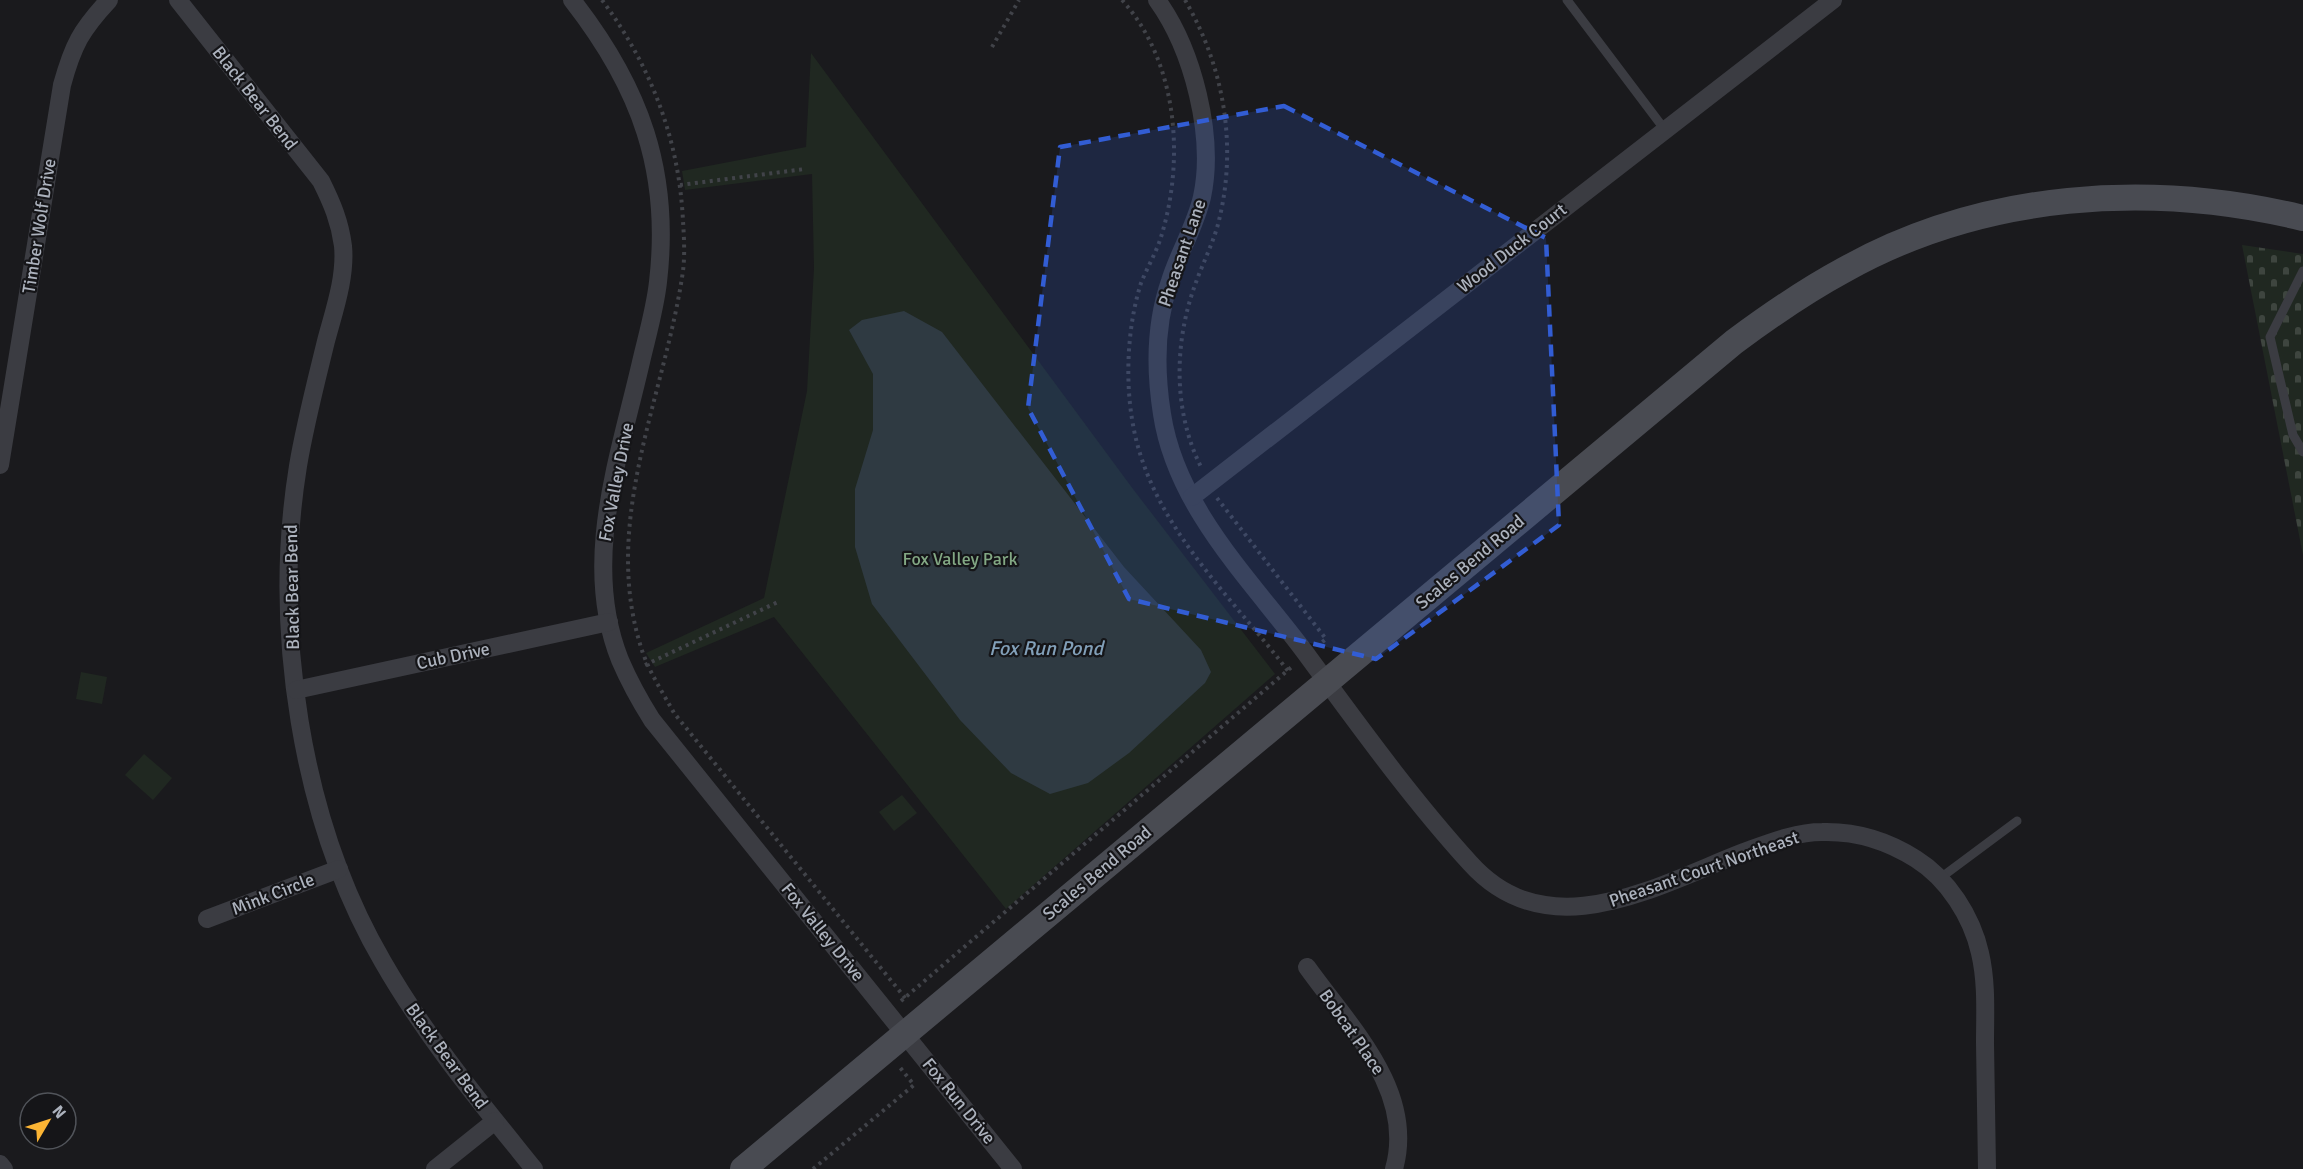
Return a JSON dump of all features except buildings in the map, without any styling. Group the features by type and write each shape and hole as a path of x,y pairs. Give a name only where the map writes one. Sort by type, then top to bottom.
{"street":[{"name":"Timber Wolf Drive","path":"0,465 62,85 71,51 86,26 109,0"},
{"name":"Black Bear Bend","path":"178,0 321,181 336,213 343,249 339,292 300,453 291,516 288,594 290,638 296,690 314,787 339,869 381,960 445,1058 534,1169"},
{"name":"Fox Valley Drive","path":"572,0 603,39 627,80 640,110 649,138 660,212 658,283 609,501 603,542 603,572 609,622 626,674 652,720 913,1026"},
{"name":"Pheasant Lane","path":"1157,0 1184,51 1201,105 1205,154 1203,191 1193,230 1171,277 1161,310 1158,342 1162,419 1173,459 1213,534 1325,683"},
{"name":"Wood Duck Court","path":"1192,497 1833,0"},
{"name":"Scales Bend Road","path":"743,1169 1734,342 1792,300 1845,268 1904,242 1969,219 2020,207 2123,196 2178,198 2229,203 2303,218"},
{"name":"Cub Drive","path":"296,690 609,622"},
{"name":"Pheasant Court Northeast","path":"1325,683 1473,867 1493,885 1529,904 1553,908 1579,908 1611,902 1760,846 1818,831 1867,836 1897,848 1922,862 1940,879 1964,910 1981,956 1986,994 1987,1169"},
{"name":"Mink Circle","path":"207,919 339,869"},
{"name":"Bobcat Place","path":"1307,968 1387,1082 1396,1111 1399,1131 1394,1169"},
{"name":"Fox Run Drive","path":"913,1026 1013,1169"},
{"path":"435,1169 495,1120"},
{"path":"0,1164 4,1169"}],"lane":[{"path":"1567,0 1665,130"},
{"path":"2303,271 2270,338 2293,435 2303,452"},
{"path":"1940,879 2017,821"}],"path":[{"path":"602,0 619,23 653,85 668,125 680,185 683,269 666,359 641,457 627,538 626,575 630,606 647,664 674,713 913,1026"},
{"path":"992,47 1018,0"},
{"path":"1122,0 1130,9 1156,57 1168,90 1174,146 1171,192 1160,237 1142,282 1134,311 1129,356 1132,419 1156,495 1174,528 1239,614 1262,636 1288,671"},
{"path":"1185,0 1205,39 1215,69 1227,136 1226,173 1220,215 1187,310 1180,362 1186,423 1196,456 1218,500 1326,639"},
{"path":"680,185 805,169"},
{"path":"626,674 780,601"}],"highlighted area":[{"path":"1284,106 1546,238 1559,525 1376,659 1129,599 1028,408 1060,147"}],"green space":[{"name":"Fox Valley Park","path":"811,53 1133,489 1275,674 1006,909 774,617 655,667 646,653 764,598 807,391 814,268 812,174 685,190 682,171 806,147"},
{"path":"2242,245 2303,254 2303,555"},
{"path":"81,672 107,677 102,704 76,699"},
{"path":"144,754 172,778 153,800 125,775"},
{"path":"902,795 917,813 894,831 879,812"}],"water":[{"name":"Fox Run Pond","path":"904,311 942,332 1124,567 1201,650 1211,672 1205,683 1129,753 1088,783 1050,794 1011,773 960,720 872,604 855,547 855,489 873,430 873,374 849,330 862,320"}]}
